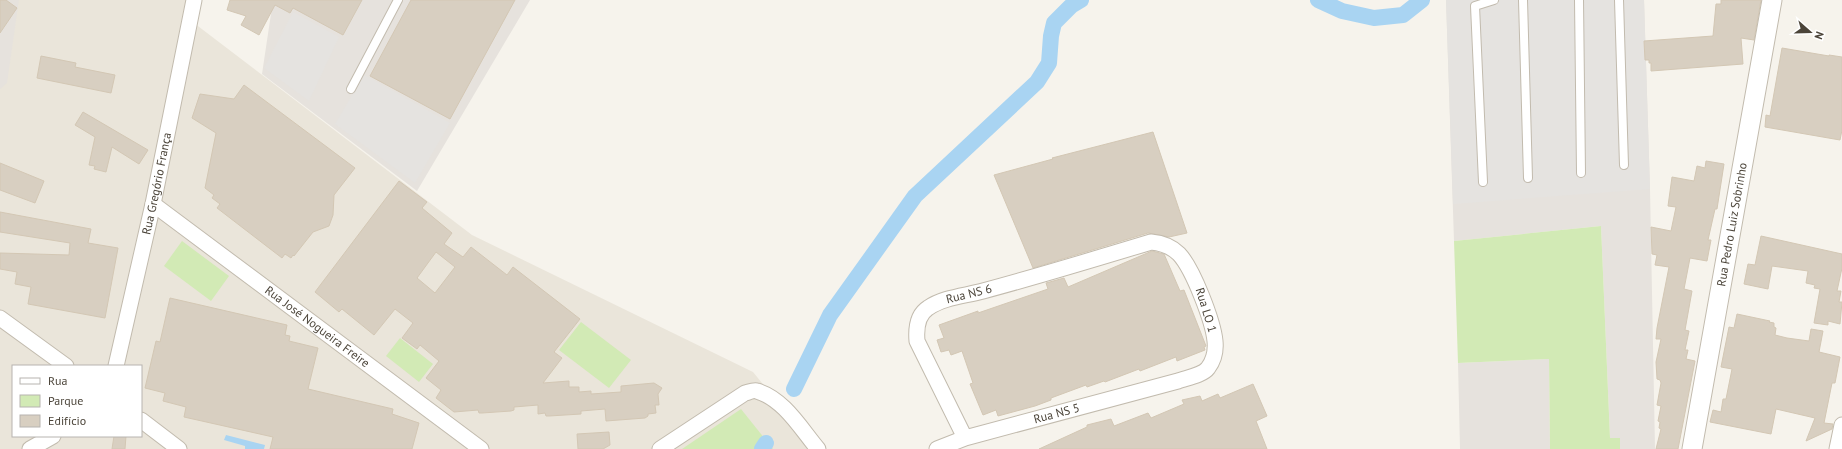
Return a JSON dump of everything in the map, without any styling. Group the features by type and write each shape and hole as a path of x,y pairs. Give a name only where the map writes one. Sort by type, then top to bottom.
{"street":[{"name":"Rua Gregório França","path":"116,365 153,204 194,0"},
{"name":"Rua Pedro Luiz Sobrinho","path":"1692,449 1772,0"},
{"name":"Rua José Nogueira Freire","path":"153,204 481,449"},
{"name":"Rua LO 1","path":"1151,242 1161,243 1171,247 1180,255 1196,279 1215,340 1213,360 1207,370 1178,381"},
{"name":"Rua NS 6","path":"965,438 917,340 916,328 923,312 939,302 982,292 1151,242"},
{"path":"0,318 65,365"},
{"name":"Rua NS 5","path":"938,449 965,438 1178,381"},
{"path":"660,449 745,393 756,391 769,397 780,405 818,449"},
{"path":"142,421 179,449"},
{"path":"1839,448 1842,425"},
{"path":"30,449 51,437"}],"lane":[{"path":"350,89 398,0"},
{"path":"1483,182 1475,6 1494,0"},
{"path":"1523,0 1528,178"},
{"path":"1579,0 1581,173"},
{"path":"1619,0 1624,165"}],"shaded area":[{"path":"0,0 194,0 190,20 472,235 753,372 816,449 0,449"},
{"path":"0,0 19,0 7,83 0,89"},
{"path":"262,0 530,0 417,191 262,74 272,7"},
{"path":"1446,0 1644,0 1650,189 1655,449 1620,449 1619,438 1610,438 1601,226 1454,241"},
{"path":"1446,0 1644,0 1650,189 1453,204"},
{"path":"293,12 339,37 309,101 264,68"},
{"path":"364,75 450,123 415,183 335,124"},
{"path":"1549,359 1550,449 1460,449 1458,363"}],"green space":[{"path":"1601,226 1610,438 1620,438 1620,449 1550,449 1549,359 1458,363 1454,241"},
{"path":"182,241 229,276 211,301 164,266"},
{"path":"581,322 631,360 609,388 559,350"},
{"path":"400,338 433,364 419,382 386,356"},
{"path":"741,409 773,449 682,449"}],"water":[{"path":"226,435 265,445 264,449 245,449 245,446 224,440"}],"building":[{"path":"0,0 6,0 17,8 0,33"},
{"path":"230,0 362,0 343,35 293,8 290,13 275,5 259,35 241,25 246,16 227,10"},
{"path":"411,0 515,0 450,119 370,76"},
{"path":"1721,0 1761,0 1754,40 1741,38 1743,64 1651,71 1651,63 1649,63 1649,60 1645,60 1644,41 1713,36 1716,4 1721,4"},
{"path":"1782,48 1842,57 1842,130 1840,140 1765,127 1766,115 1770,116"},
{"path":"41,56 76,63 75,67 115,75 111,93 37,78"},
{"path":"244,85 355,168 334,195 333,215 329,226 313,232 291,258 285,254 282,258 217,208 220,204 212,198 214,195 205,188 216,133 192,118 200,94 234,99"},
{"path":"83,112 148,150 139,164 112,147 106,172 94,169 95,166 89,165 95,137 75,125"},
{"path":"1153,132 1187,233 1169,237 1148,233 1033,268 994,175 1053,159 1052,158"},
{"path":"1706,161 1724,164 1717,209 1715,209 1708,240 1711,240 1707,261 1690,258 1684,289 1692,291 1685,330 1689,331 1685,350 1688,350 1686,359 1695,361 1678,449 1656,449 1661,429 1659,428 1660,422 1658,421 1661,406 1657,405 1661,383 1660,380 1657,379 1656,362 1661,339 1656,339 1669,267 1655,265 1657,255 1652,254 1651,227 1671,231 1676,207 1668,206 1672,177 1694,181 1697,166 1705,168"},
{"path":"0,163 44,181 35,203 0,190"},
{"path":"399,181 427,202 422,208 452,233 444,244 463,257 471,247 507,275 513,267 580,319 554,352 562,358 543,383 569,381 569,387 579,387 579,392 591,391 591,394 621,392 621,386 654,383 662,388 658,394 659,405 655,405 656,413 648,414 645,418 606,421 605,409 581,411 581,414 546,416 545,413 538,414 538,405 514,407 514,410 511,411 479,413 478,410 454,412 436,398 441,390 426,378 439,361 420,345 417,349 402,338 413,323 395,309 374,335 342,309 339,312 315,292","holes":["436,252 455,267 435,293 417,278"]},
{"path":"0,212 91,229 88,243 118,248 105,318 28,304 31,287 15,284 17,272 0,269 0,253 69,255 70,243 0,232"},
{"path":"1761,236 1842,254 1842,268 1837,291 1841,291 1839,302 1842,302 1840,324 1828,321 1828,325 1814,323 1820,289 1814,288 1815,285 1806,283 1808,271 1772,266 1768,289 1744,284 1748,264 1755,265"},
{"path":"1152,251 1164,254 1180,291 1184,290 1206,346 1204,347 1205,350 1177,361 1176,357 1140,371 1139,369 1105,382 1104,381 1087,387 1086,385 1051,398 1051,400 1035,406 998,416 996,410 983,415 970,384 973,383 962,351 951,355 949,350 941,352 937,340 944,338 939,325 1048,289 1046,283 1064,278 1068,287"},
{"path":"170,298 287,325 285,335 290,336 289,341 318,348 308,389 393,409 392,414 419,423 412,449 270,449 273,437 184,417 186,407 163,401 165,393 145,388 156,341 160,342"},
{"path":"1737,314 1770,321 1769,322 1774,323 1774,327 1776,328 1775,335 1787,338 1809,341 1811,329 1823,331 1819,352 1840,357 1835,383 1832,383 1824,423 1833,424 1832,429 1806,441 1815,418 1776,409 1771,434 1710,422 1713,410 1721,412 1723,399 1726,399 1732,369 1721,367 1729,327 1734,328"},
{"path":"1253,384 1267,416 1256,421 1267,449 1039,449 1087,427 1087,425 1111,419 1114,426 1148,413 1151,418 1184,404 1182,400 1200,396 1202,401 1218,394 1220,398"},
{"path":"609,432 610,445 603,449 578,449 577,434"},
{"path":"114,437 126,437 125,449 112,449"}],"waterway":[{"path":"794,389 830,315 915,196 1037,82 1049,63 1051,36 1054,23 1071,6 1081,0"},
{"path":"1318,0 1342,11 1374,18 1403,15 1422,0"},
{"path":"762,449 766,443"}]}
